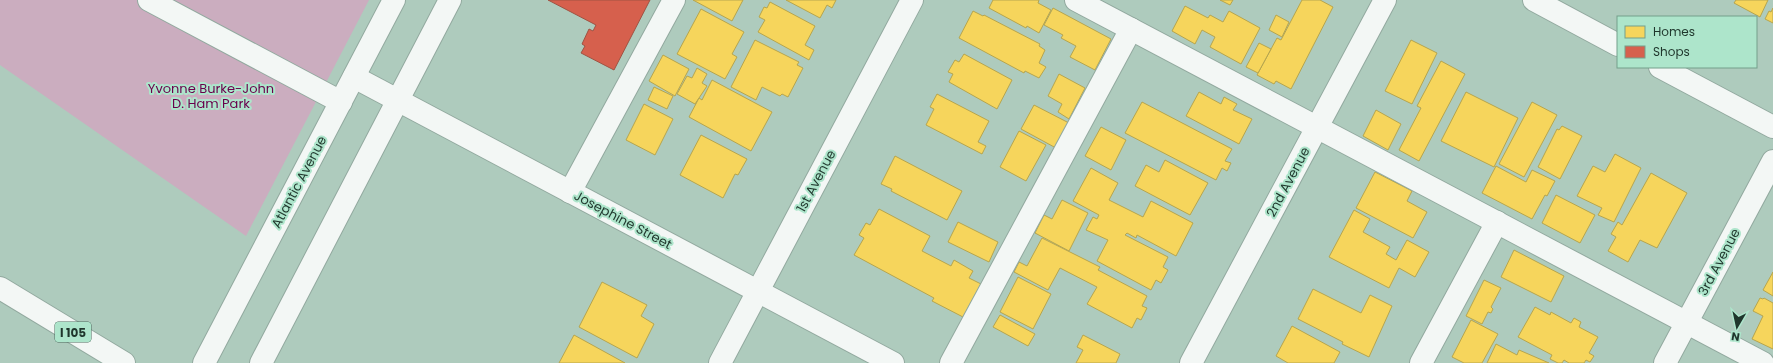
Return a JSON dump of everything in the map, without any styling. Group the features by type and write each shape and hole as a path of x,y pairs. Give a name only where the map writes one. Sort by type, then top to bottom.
{"main road":[{"path":"149,0 341,102"},
{"name":"Atlantic Avenue","path":"204,363 394,0"},
{"path":"261,363 450,0"},
{"path":"570,192 674,0"},
{"name":"1st Avenue","path":"720,363 912,0"},
{"path":"1076,0 1763,363"},
{"name":"2nd Avenue","path":"1191,363 1385,0"},
{"path":"1534,0 1617,44"},
{"path":"951,363 1131,29"},
{"path":"1662,68 1773,127"},
{"name":"Josephine Street","path":"354,77 893,363"},
{"name":"3rd Avenue","path":"1665,363 1773,161"},
{"path":"1421,363 1497,222"},
{"path":"0,279 21,300"},
{"name":"I 105","path":"0,288 124,363"}],"green space":[{"name":"Yvonne Burke-John D. Ham Park","path":"0,0 369,0 246,236 0,65"}],"building: Homes":[{"path":"693,0 743,0 732,21"},
{"path":"786,0 836,0 832,8 827,5 820,18"},
{"path":"993,0 1039,0 1038,3 1051,10 1039,33 1027,26 1026,28 989,8"},
{"path":"1220,0 1233,0 1230,5"},
{"path":"1302,0 1320,0 1333,7 1291,89 1276,81 1274,84 1257,75 1277,38 1281,40"},
{"path":"1736,0 1768,0 1760,17 1734,3"},
{"path":"770,2 815,26 805,45 814,50 809,60 758,32 765,20 759,17 764,7 767,8"},
{"path":"1185,6 1208,18 1210,15 1223,22 1229,11 1260,28 1241,64 1210,47 1215,37 1202,30 1195,44 1172,31"},
{"path":"1053,8 1111,39 1095,70 1070,57 1076,46 1061,38 1063,35 1044,25"},
{"path":"1773,8 1773,23 1765,19 1769,11 1771,12"},
{"path":"701,9 744,32 732,54 737,57 725,79 677,54"},
{"path":"973,11 983,16 984,15 1040,44 1039,46 1045,50 1039,63 1046,67 1039,78 1025,71 1024,73 959,38"},
{"path":"1276,15 1289,22 1282,37 1269,30"},
{"path":"755,40 799,62 797,65 803,68 788,97 782,94 780,96 762,87 756,100 731,87"},
{"path":"1411,40 1437,53 1412,104 1385,91"},
{"path":"1259,43 1271,49 1258,73 1246,67"},
{"path":"964,54 1012,80 997,109 949,82 953,74 948,72 955,60 959,62"},
{"path":"663,55 689,69 675,96 649,81"},
{"path":"1441,61 1465,74 1419,161 1399,150 1421,108 1417,106"},
{"path":"697,68 707,74 702,83 707,86 695,104 677,94 687,76 692,78"},
{"path":"1059,74 1085,88 1069,119 1058,112 1062,104 1048,96"},
{"path":"712,80 772,112 751,151 689,117 699,98 702,100"},
{"path":"654,87 673,96 667,109 648,100"},
{"path":"1199,92 1221,104 1224,97 1237,104 1233,110 1252,119 1239,144 1186,116"},
{"path":"1466,92 1518,118 1494,167 1441,141"},
{"path":"937,94 989,121 978,142 986,146 982,154 926,125 934,109 930,107"},
{"path":"1142,102 1232,149 1225,161 1231,163 1227,171 1222,168 1216,180 1125,133"},
{"path":"1532,102 1557,115 1524,177 1499,164"},
{"path":"644,104 673,119 655,155 626,140"},
{"path":"1034,105 1069,123 1056,148 1021,129"},
{"path":"1376,110 1401,124 1388,150 1363,136"},
{"path":"1562,126 1582,136 1560,179 1538,167 1557,129 1559,130"},
{"path":"1101,127 1126,140 1111,170 1085,156"},
{"path":"1019,131 1046,145 1026,181 1000,167"},
{"path":"701,135 747,159 738,175 735,174 723,198 680,175"},
{"path":"1615,154 1641,168 1614,222 1598,215 1602,208 1577,196 1593,166 1605,172"},
{"path":"895,156 962,191 947,220 891,191 892,189 881,184"},
{"path":"1165,160 1208,183 1190,215 1135,186 1146,165 1159,172"},
{"path":"1496,166 1526,182 1532,170 1555,181 1547,196 1545,195 1532,219 1482,193"},
{"path":"1091,168 1118,183 1109,200 1143,217 1151,201 1193,223 1176,256 1137,235 1136,238 1127,233 1125,235 1168,257 1163,267 1168,270 1161,283 1156,280 1151,290 1097,261 1108,240 1086,230 1093,217 1097,219 1099,215 1073,201"},
{"path":"1375,172 1412,191 1407,201 1427,212 1413,238 1356,208"},
{"path":"1651,173 1687,193 1657,248 1640,240 1628,262 1608,251 1616,237 1611,234 1618,222 1622,225"},
{"path":"1556,195 1595,215 1580,243 1542,223"},
{"path":"1062,200 1088,213 1069,251 1035,233 1044,215 1052,219"},
{"path":"879,209 930,236 922,251 951,266 954,260 973,271 969,278 981,284 963,317 932,301 934,298 854,255 864,238 859,235 866,223 870,225"},
{"path":"1354,210 1370,219 1363,232 1390,247 1386,254 1396,260 1407,240 1429,252 1415,277 1399,268 1389,288 1329,257"},
{"path":"958,222 998,242 989,262 948,242"},
{"path":"1042,238 1100,267 1098,270 1147,296 1142,306 1147,308 1141,320 1137,318 1132,328 1087,304 1097,287 1060,268 1048,290 1014,272 1019,262 1027,266"},
{"path":"1514,250 1564,276 1551,302 1501,277"},
{"path":"1773,272 1773,296 1763,290"},
{"path":"1018,277 1051,294 1033,329 1000,312"},
{"path":"1484,280 1501,288 1491,307 1493,309 1491,313 1488,312 1482,324 1466,316"},
{"path":"602,282 647,305 641,316 654,324 637,358 579,327"},
{"path":"1313,289 1361,313 1370,295 1392,306 1369,357 1342,344 1343,342 1298,319"},
{"path":"1760,298 1764,298 1773,303 1773,349 1752,339 1763,316 1753,311"},
{"path":"1535,307 1550,315 1551,312 1571,323 1574,318 1581,322 1579,327 1598,337 1589,353 1594,356 1590,362 1586,360 1584,363 1569,363 1564,360 1562,363 1558,363 1550,359 1552,355 1518,337"},
{"path":"1000,315 1035,334 1028,346 993,327"},
{"path":"1471,320 1498,334 1482,363 1464,363 1452,357"},
{"path":"1292,326 1340,352 1334,363 1288,363 1276,356"},
{"path":"574,335 625,363 559,363"},
{"path":"1083,335 1120,354 1116,363 1076,363 1083,350 1077,347"},
{"path":"1496,344 1517,355 1519,350 1549,363 1487,363"}],"building: Shops":[{"path":"548,0 650,0 614,70 581,53 585,46 582,44 589,29 593,31 596,25"}]}
